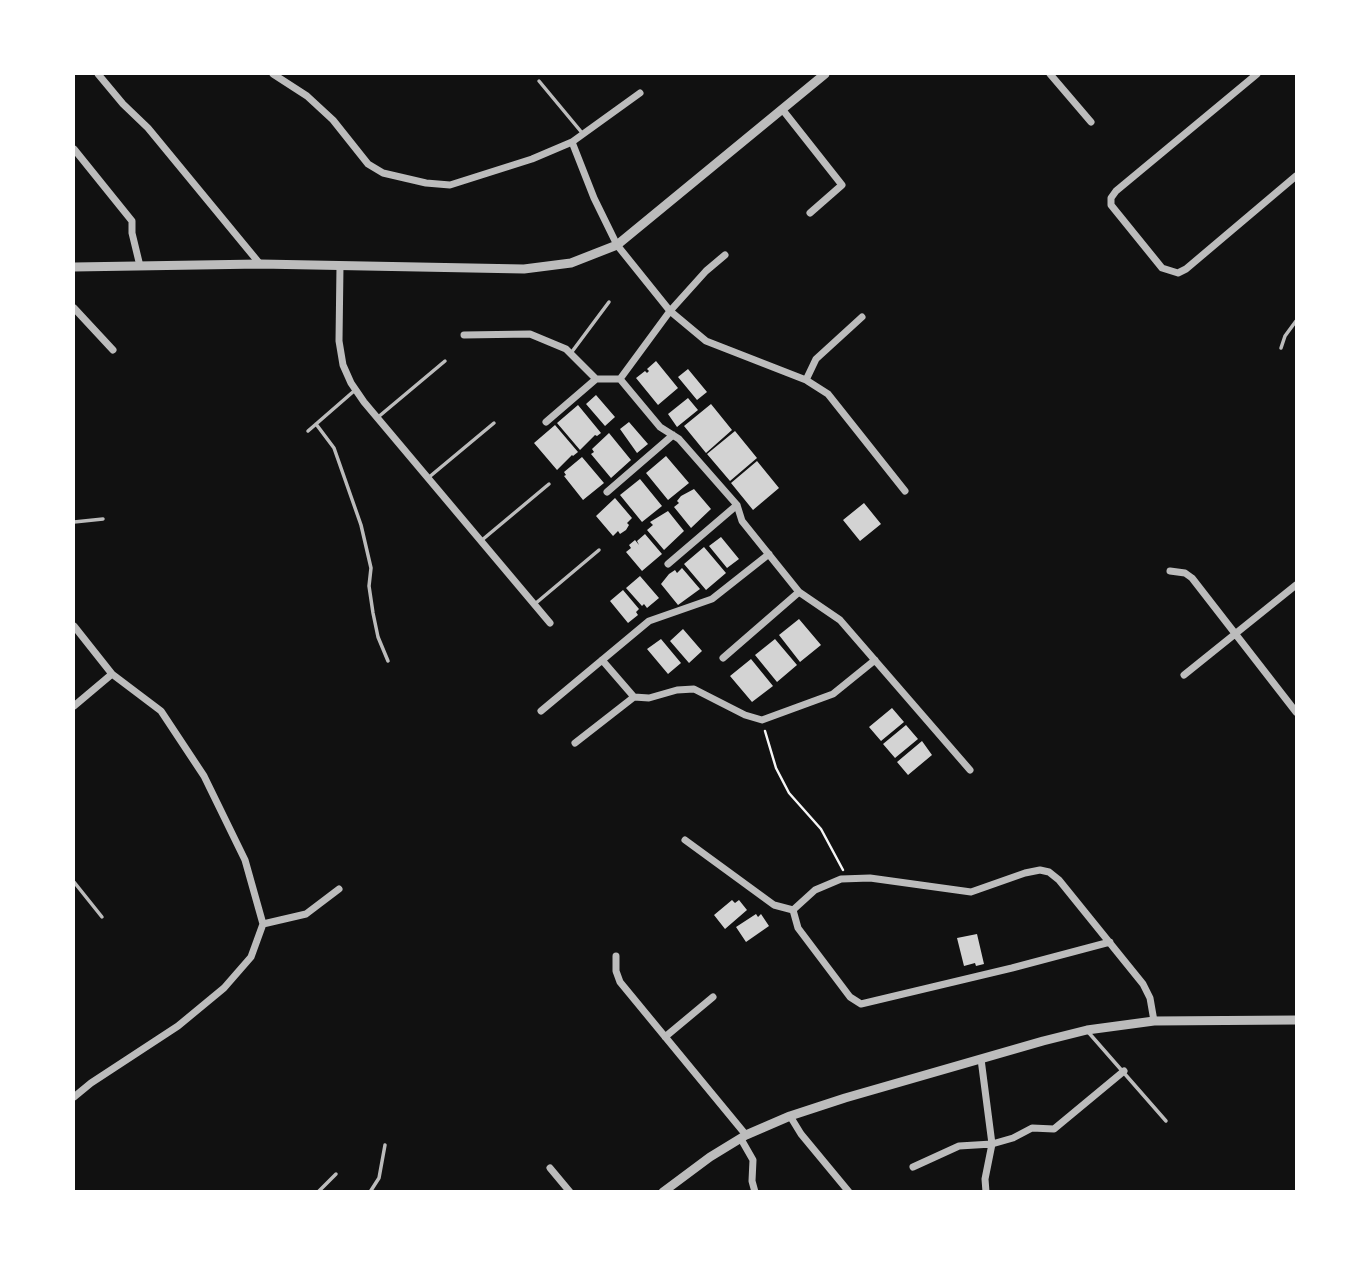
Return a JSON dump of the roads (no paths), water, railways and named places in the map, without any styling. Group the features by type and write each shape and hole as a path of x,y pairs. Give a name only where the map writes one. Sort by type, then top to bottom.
{"street":[{"path":"97,74 148,128 260,264"},
{"path":"273,74 307,96 333,120 368,164 383,173 415,181 450,185 532,159 572,142 640,93"},
{"path":"74,267 260,264 523,269 571,263 617,245 825,74"},
{"path":"1050,74 1091,122"},
{"path":"1257,74 1116,191 1111,198 1111,205 1162,268 1178,273 1297,176"},
{"path":"782,109 842,185 810,213"},
{"path":"572,142 594,198 617,245 670,312 706,341 806,380 828,394 905,491"},
{"path":"74,149 132,221 132,233 140,266"},
{"path":"620,379 670,312 725,254"},
{"path":"340,266 339,341 343,365 355,389 550,623"},
{"path":"74,308 113,350"},
{"path":"806,380 816,359 862,317"},
{"path":"464,335 530,334 569,351 596,379"},
{"path":"546,422 596,379 620,379"},
{"path":"620,379 660,427 680,439 737,505 741,521 799,592 840,620 970,770"},
{"path":"607,492 674,435"},
{"path":"668,564 737,505"},
{"path":"541,711 649,621 712,599 769,554"},
{"path":"1170,571 1185,573 1192,578 1297,712"},
{"path":"1184,675 1297,586"},
{"path":"723,658 799,592"},
{"path":"74,626 112,674 161,711 204,776 245,860 263,924 251,957 224,988 177,1026 74,1097"},
{"path":"602,660 634,697"},
{"path":"575,743 634,697 649,698 677,690 694,690 745,715 762,720 833,694 875,660"},
{"path":"74,706 112,674"},
{"path":"685,840 774,905 793,911"},
{"path":"793,911 815,890 841,879 870,878 971,892 1025,873 1040,870 1049,872 1059,880 1143,984 1150,998 1154,1021"},
{"path":"263,924 306,914 339,889"},
{"path":"793,911 798,928 850,997 861,1003 1110,942"},
{"path":"616,956 616,971 620,982 743,1137 753,1160 752,1181 755,1192"},
{"path":"665,1037 713,997"},
{"path":"663,1192 743,1137 790,1116 1087,1030 1154,1021 1297,1020"},
{"path":"981,1059 992,1144 985,1179 986,1192"},
{"path":"913,1167 959,1146 992,1144 1013,1138 1032,1128 1054,1129 1124,1071"},
{"path":"790,1116 849,1192"},
{"path":"550,1168 570,1192"}],"lane":[{"path":"540,81 583,134"},
{"path":"569,351 609,302"},
{"path":"1281,348 1285,336 1297,321"},
{"path":"377,418 445,361"},
{"path":"308,431 355,389"},
{"path":"428,478 494,423"},
{"path":"316,424 334,448 361,525 371,568 369,586 373,613 378,637 388,661"},
{"path":"481,541 549,484"},
{"path":"74,522 103,519"},
{"path":"534,604 599,550"},
{"path":"74,883 102,917"},
{"path":"1087,1030 1166,1121"},
{"path":"370,1192 379,1178 385,1145"},
{"path":"318,1192 336,1174"}]}
